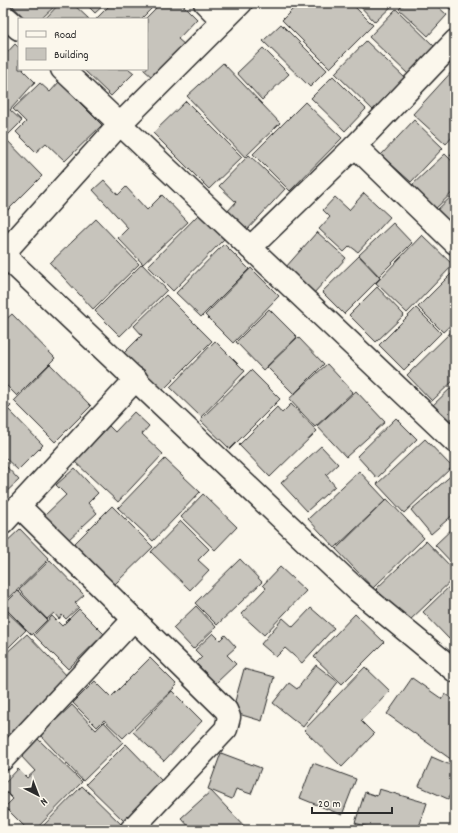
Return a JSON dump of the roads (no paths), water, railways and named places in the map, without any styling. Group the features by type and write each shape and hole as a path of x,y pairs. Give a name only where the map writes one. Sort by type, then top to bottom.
{"street":[{"path":"205,3 223,21"},
{"path":"241,3 121,123 3,254 358,591 455,671"},
{"path":"3,15 18,28"},
{"path":"250,248 355,146 455,43"},
{"path":"63,70 121,123 250,248 455,442"},
{"path":"355,146 455,243"},
{"path":"3,523 136,379"},
{"path":"19,506 226,710 229,717 226,730 131,830"},
{"path":"3,759 134,619"}]}
